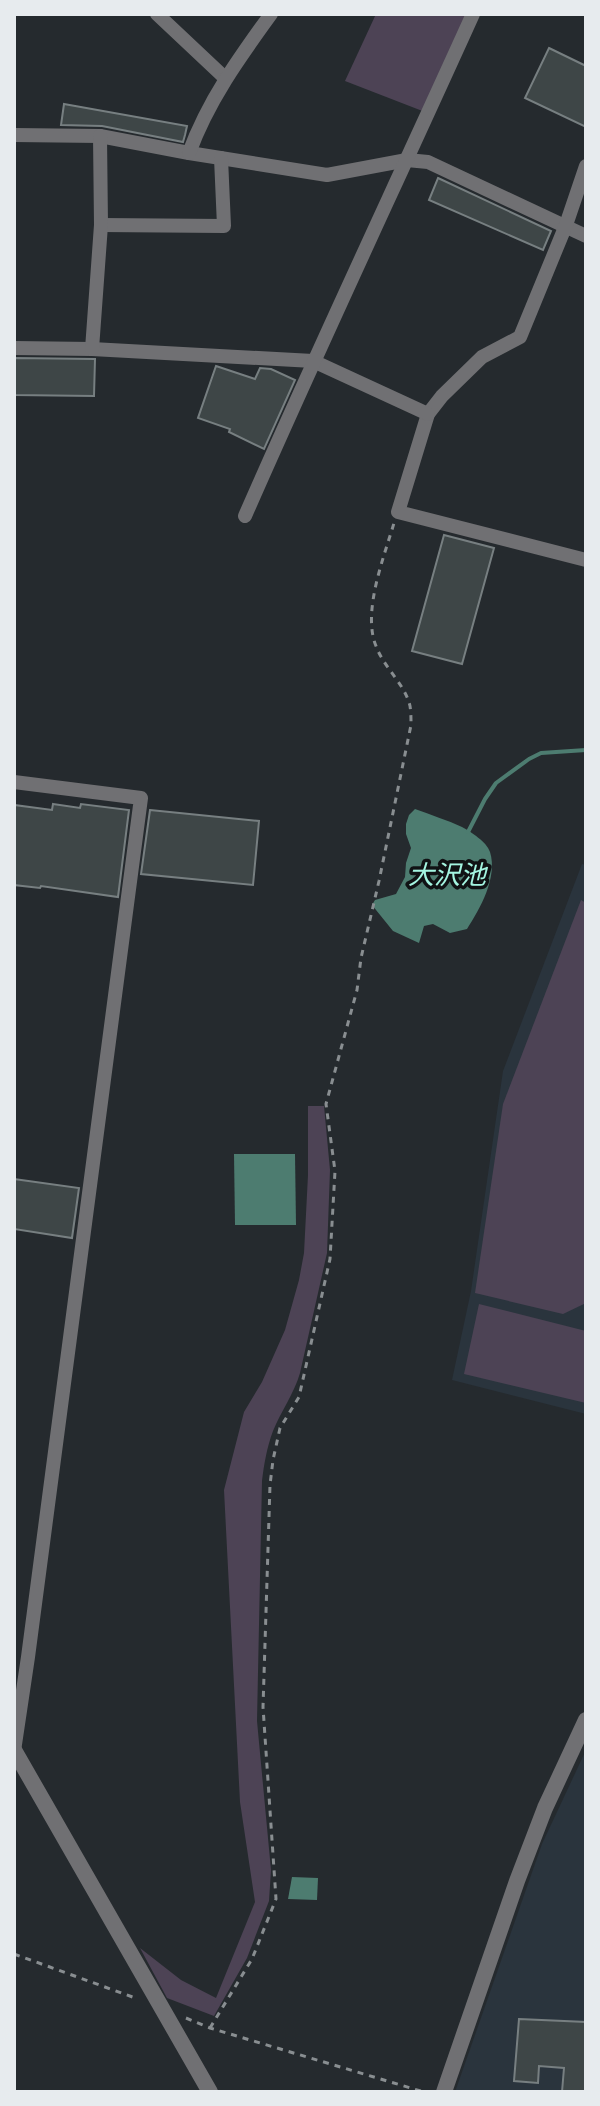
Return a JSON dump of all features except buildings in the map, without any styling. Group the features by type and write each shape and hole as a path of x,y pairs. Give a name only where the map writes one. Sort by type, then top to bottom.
{"street":[{"path":"157,14 225,78"},
{"path":"189,153 198,127 225,78 271,14"},
{"path":"245,516 473,14"},
{"path":"14,135 100,136 327,175 407,160 428,162 586,236"},
{"path":"92,349 101,225 100,136"},
{"path":"101,225 224,226 221,158"},
{"path":"586,166 566,225 520,337 482,357 428,414 398,512 586,560"},
{"path":"14,348 313,361 428,414"},
{"path":"14,782 141,798 14,1751 210,2092"},
{"path":"444,2092 545,1808 586,1720"}],"path":[{"path":"210,2028 252,1959 276,1899 263,1707 270,1485 280,1428 299,1397 330,1259 335,1171 326,1104 357,990 361,958 411,725 410,706 375,645 372,628 376,585 398,512"},
{"path":"14,1954 161,2008"},
{"path":"186,2018 210,2028 424,2092"}],"shaded area":[{"path":"376,14 467,14 425,112 345,81"},
{"path":"582,864 586,865 586,1414 452,1380 471,1291 503,1071"},
{"path":"581,900 586,903 586,1303 563,1314 475,1293 503,1104"},
{"path":"308,1106 324,1106 330,1170 327,1253 300,1373 273,1431 262,1481 257,1721 271,1870 269,1901 247,1958 214,2016 167,1998 140,1948 181,1980 216,1998 255,1902 240,1802 224,1490 244,1412 262,1382 285,1330 299,1280 304,1253"},
{"path":"479,1304 586,1331 586,1403 464,1374"},
{"path":"586,1750 586,2092 455,2092 542,1844"}],"water":[{"name":"大沢池","path":"415,809 474,834 488,848 492,862 490,882 467,929 450,933 433,924 424,926 419,943 393,931 372,905 375,900 396,894 405,877 411,848 406,824"},
{"path":"234,1154 295,1154 296,1225 235,1225"},
{"path":"292,1877 318,1878 317,1900 288,1899"}],"waterway":[{"path":"468,832 496,783 529,759 541,753 586,750"}]}
